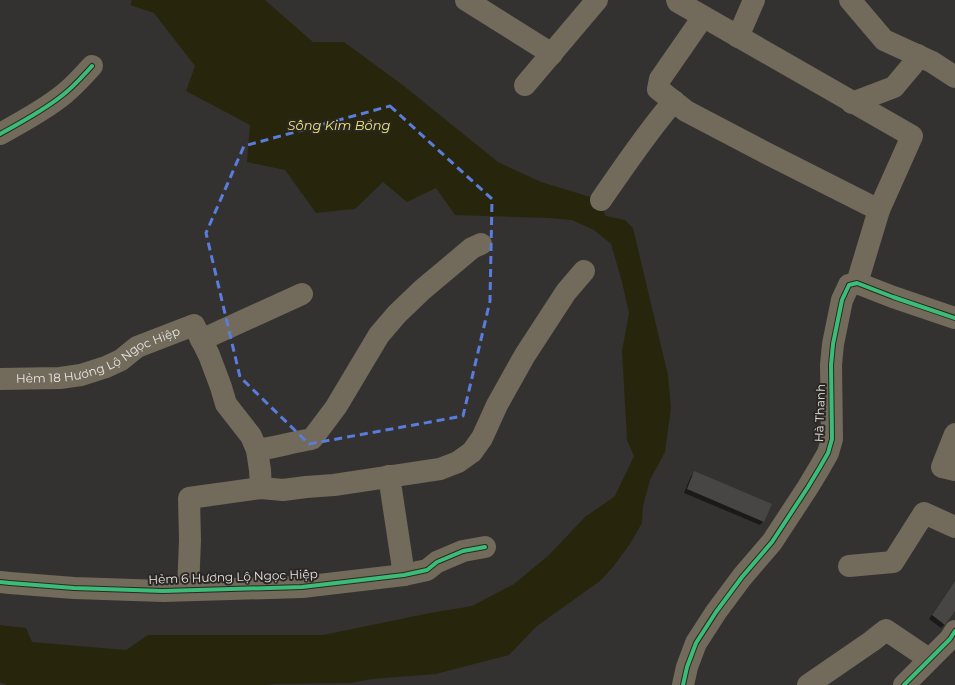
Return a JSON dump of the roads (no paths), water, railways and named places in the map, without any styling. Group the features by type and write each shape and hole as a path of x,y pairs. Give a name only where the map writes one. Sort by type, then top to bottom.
{"street":[{"path":"466,0 552,54"},
{"path":"525,85 597,0"},
{"path":"738,37 754,0"},
{"path":"850,0 884,40 932,62 955,77"},
{"path":"676,1 912,136 879,210 857,284 955,318"},
{"path":"703,17 660,78 658,89 686,111 879,210"},
{"path":"852,103 894,87 918,55"},
{"path":"0,134 63,95 92,66"},
{"path":"601,200 649,132 674,101"},
{"path":"257,450 312,439 336,406 379,335 397,314 422,290 472,248 480,244"},
{"path":"188,590 190,540 189,498 261,488 283,490 334,485 440,469 458,462 472,452 482,438 497,405 525,355 566,292 584,271"},
{"name":"Hà Thanh","path":"683,685 687,667 696,643 716,612 742,577 772,542 828,453 832,439 831,365 833,344 842,300 849,285 857,284"},
{"name":"Hẻm 18 Hương Lộ Ngọc Hiệp","path":"0,379 60,378 81,375 106,368 120,360 137,347 198,333 302,294"},
{"path":"198,333 209,355 226,404 251,436 257,450 261,488"},
{"path":"955,434 942,467 955,470"},
{"path":"389,476 404,575"},
{"path":"849,566 893,562 924,513 953,519"},
{"name":"Hẻm 6 Hương Lộ Ngọc Hiệp","path":"0,582 74,588 163,591 302,587 404,575 427,570 437,562 463,551 485,547"},
{"path":"808,685 886,630 929,659"},
{"path":"904,685 929,659 953,639"}],"water":[{"name":"Sông Kim Bồng","path":"132,0 265,0 313,42 344,42 404,86 498,162 541,182 597,199 606,216 625,220 633,228 668,375 671,408 665,452 650,480 643,506 642,523 630,544 613,567 600,581 537,626 509,655 436,674 372,679 351,683 267,685 7,685 0,682 0,625 26,628 32,642 126,650 148,635 323,635 472,606 514,584 549,555 585,517 615,496 634,456 627,440 622,351 629,313 611,244 594,230 572,220 455,215 436,188 407,202 383,182 355,209 316,213 285,170 247,162 250,125 186,91 195,66 154,13 130,5"}]}
